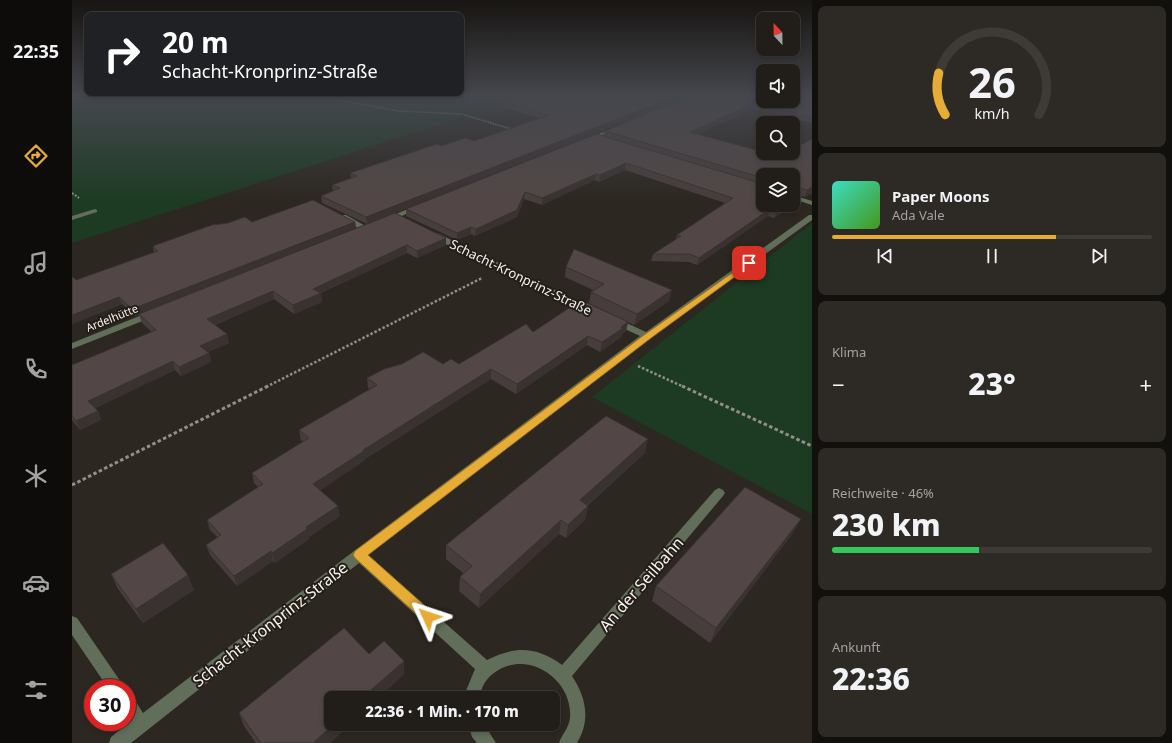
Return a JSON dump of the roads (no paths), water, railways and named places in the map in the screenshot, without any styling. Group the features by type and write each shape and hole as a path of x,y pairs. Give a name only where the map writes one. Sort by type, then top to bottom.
{"street":[{"path":"581,142 598,138 613,131"},
{"path":"800,199 812,203"},
{"path":"333,212 367,227 424,205"},
{"path":"72,218 95,211"},
{"path":"395,216 407,222"},
{"name":"Schacht-Kronprinz-Straße","path":"117,743 360,555 620,357 812,217"},
{"name":"Schacht-Kronprinz-Straße","path":"427,232 648,336"},
{"name":"Ardelhütte","path":"72,346 160,310"},
{"name":"An der Seilbahn","path":"563,675 719,493"},
{"path":"360,555 486,669"},
{"path":"72,623 111,679"},
{"path":"473,691 476,683 486,669 504,658 522,655 543,660 563,675 574,691 578,711 578,721 573,737 567,743"},
{"path":"136,716 141,724"},
{"path":"478,731 488,743"}]}
